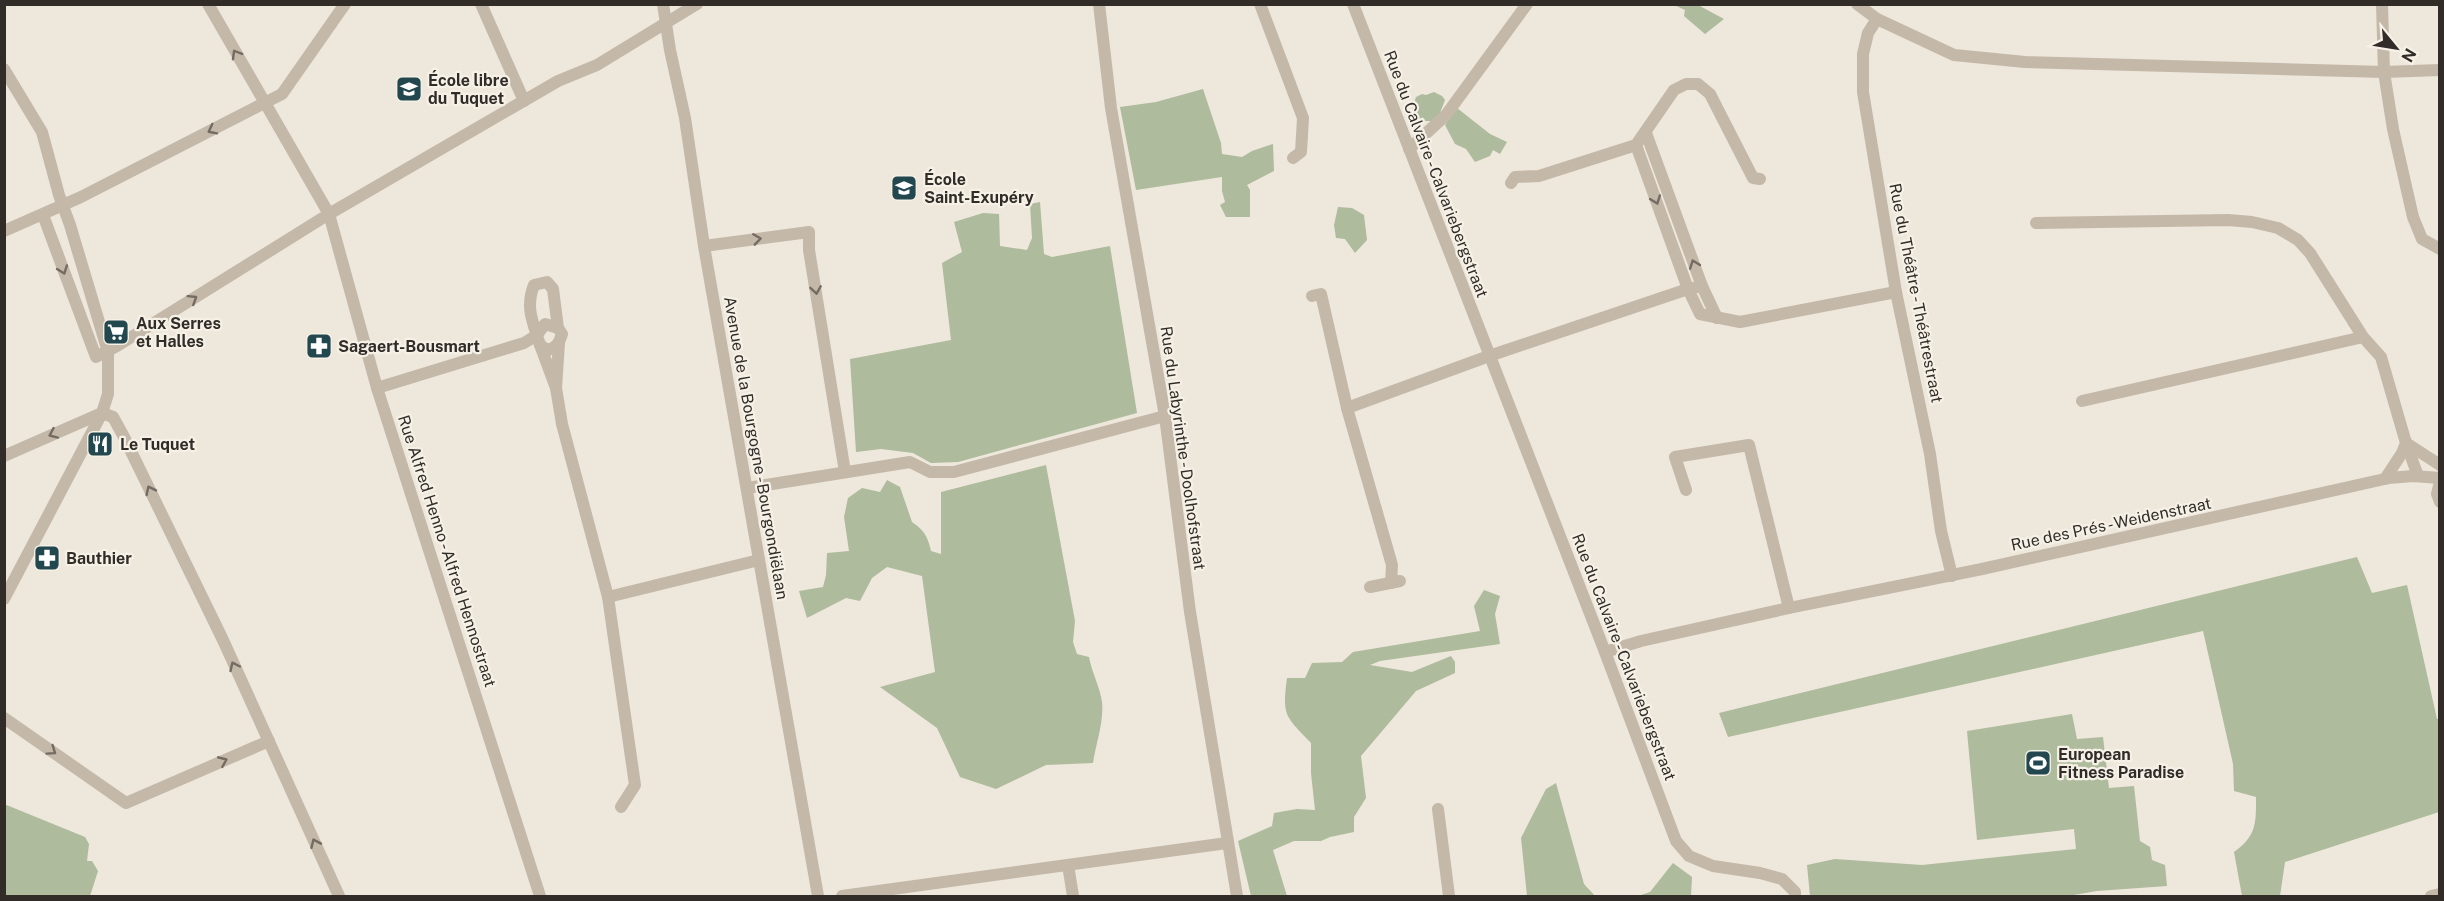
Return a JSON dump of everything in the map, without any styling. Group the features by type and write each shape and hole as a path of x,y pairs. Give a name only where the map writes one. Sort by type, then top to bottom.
{"street":[{"name":"Rue Alfred Henno - Alfred Hennostraat","path":"208,4 330,214 377,388 540,897"},
{"path":"4,231 63,206 282,94 345,4"},
{"path":"481,4 524,101"},
{"name":"Avenue de la Bourgogne - Bourgondiëlaan","path":"663,4 685,118 704,246 818,897"},
{"path":"43,214 96,357 108,352 330,214 558,81 597,65 697,4"},
{"name":"Rue du Labyrinthe - Doolhofstraat","path":"1099,4 1111,108 1165,417 1190,612 1237,897"},
{"path":"1260,4 1303,118 1301,152 1293,158"},
{"name":"Rue du Calvaire - Calvariebergstraat","path":"1353,4 1605,652 1676,841 1689,856 1713,866 1760,873 1782,879 1795,892 1795,897"},
{"path":"1409,149 1446,115 1527,4"},
{"path":"1857,4 1877,19 1954,55 2017,62 2384,72 2439,70"},
{"path":"2382,4 2384,72 2393,129 2413,217 2422,239 2439,249"},
{"name":"Rue du Théâtre - Théâtrestraat","path":"1877,19 1868,33 1863,54 1863,92 1896,292 1930,454 1941,531 1952,576"},
{"path":"4,69 42,132 108,352 108,394 102,413 5,598"},
{"path":"1511,183 1515,177 1539,176 1636,145 1646,133 1663,103 1674,90 1686,84 1698,84 1710,94 1753,178 1760,179"},
{"path":"1646,133 1702,286 1717,318"},
{"path":"1636,145 1688,289 1700,314 1740,322 1896,292"},
{"path":"2036,224 2228,220 2273,227 2288,232 2310,253 2362,337 2381,357 2418,476"},
{"path":"704,246 809,232 845,472"},
{"path":"556,388 559,343 562,334 558,328 553,289 547,282 534,285 528,300 556,388 562,424 608,597 635,785 621,807"},
{"path":"1347,408 1488,356 1702,286"},
{"path":"1312,296 1321,294 1347,408 1392,565 1395,582 1370,586"},
{"path":"539,340 545,324 558,328"},
{"path":"2082,401 2362,337"},
{"path":"377,388 539,340"},
{"path":"539,340 547,350 559,343"},
{"path":"4,456 102,413 112,417 124,437 269,741 339,897"},
{"path":"747,488 910,462 930,472 954,472 1165,417"},
{"path":"2406,443 2439,465"},
{"path":"2385,479 2406,443"},
{"path":"1686,490 1675,457 1749,444 1789,608"},
{"name":"Rue des Prés - Weidenstraat","path":"1605,652 1641,641 1789,608 1952,576 2385,479 2418,476 2439,480 2437,494 2439,502"},
{"path":"608,597 759,560"},
{"path":"4,718 126,803 269,741"},
{"path":"1438,809 1449,897"},
{"path":"842,897 1227,843"},
{"path":"1068,865 1073,897"},
{"path":"2431,897 2439,894"}],"green space":[{"path":"1674,5 1698,5 1724,19 1705,34 1684,16 1685,10"},
{"path":"1203,89 1221,143 1222,154 1242,157 1273,144 1274,171 1247,185 1250,190 1250,217 1226,217 1220,205 1225,202 1222,177 1136,190 1120,107 1156,102"},
{"path":"1434,92 1445,100 1440,113 1433,121 1416,121 1411,113 1416,97"},
{"path":"1457,108 1490,134 1507,142 1500,154 1493,150 1490,156 1475,162 1466,149 1455,144 1445,125"},
{"path":"1040,202 1044,254 1052,257 1110,246 1137,413 958,462 931,463 913,453 881,449 856,452 850,359 951,340 942,263 962,252 954,222 983,213 999,214 1000,246 1027,250 1032,238 1030,204"},
{"path":"1338,207 1352,208 1364,215 1367,240 1355,253 1345,239 1336,238 1334,225"},
{"path":"1046,465 1075,621 1073,642 1077,654 1089,657 1102,702 1101,725 1093,763 1046,765 996,789 960,777 937,728 880,687 935,672 922,576 887,567 872,578 860,601 846,598 807,618 799,591 823,587 827,553 849,551 844,517 848,498 862,488 880,492 887,480 900,487 912,522 925,534 931,551 941,554 941,492"},
{"path":"2357,557 2372,593 2407,585 2437,719 2439,719 2439,812 2285,862 2280,896 2242,896 2234,852 2247,840 2254,828 2256,797 2234,791 2233,764 2203,631 1728,737 1719,713"},
{"path":"1484,590 1500,596 1495,614 1500,644 1380,661 1370,665 1412,672 1451,656 1455,662 1455,673 1416,691 1361,756 1366,798 1354,817 1354,832 1321,841 1294,841 1273,850 1287,896 1251,896 1238,841 1272,826 1274,813 1297,809 1315,810 1311,743 1287,715 1285,700 1287,678 1305,678 1312,663 1342,662 1353,652 1480,631 1474,606"},
{"path":"2072,714 2077,739 2103,737 2109,788 2134,786 2140,841 2150,847 2152,860 2165,865 2167,886 2097,891 2068,896 1810,896 1807,865 1835,859 1922,865 2076,849 2074,829 1977,840 1967,731"},
{"path":"1556,783 1584,884 1595,896 1527,896 1521,838 1546,789"},
{"path":"4,804 85,837 89,844 87,861 92,861 98,871 90,896 5,896"},
{"path":"1673,863 1692,877 1691,896 1638,896 1650,892"}],"place":[{"name":"École libre du Tuquet","path":"409,89"},
{"name":"École Saint-Exupéry","path":"904,188"},
{"name":"Aux Serres et Halles","path":"116,332"},
{"name":"Sagaert-Bousmart","path":"319,346"},
{"name":"Le Tuquet","path":"100,444"},
{"name":"Bauthier","path":"47,558"},
{"name":"European Fitness Paradise","path":"2038,763"}]}
